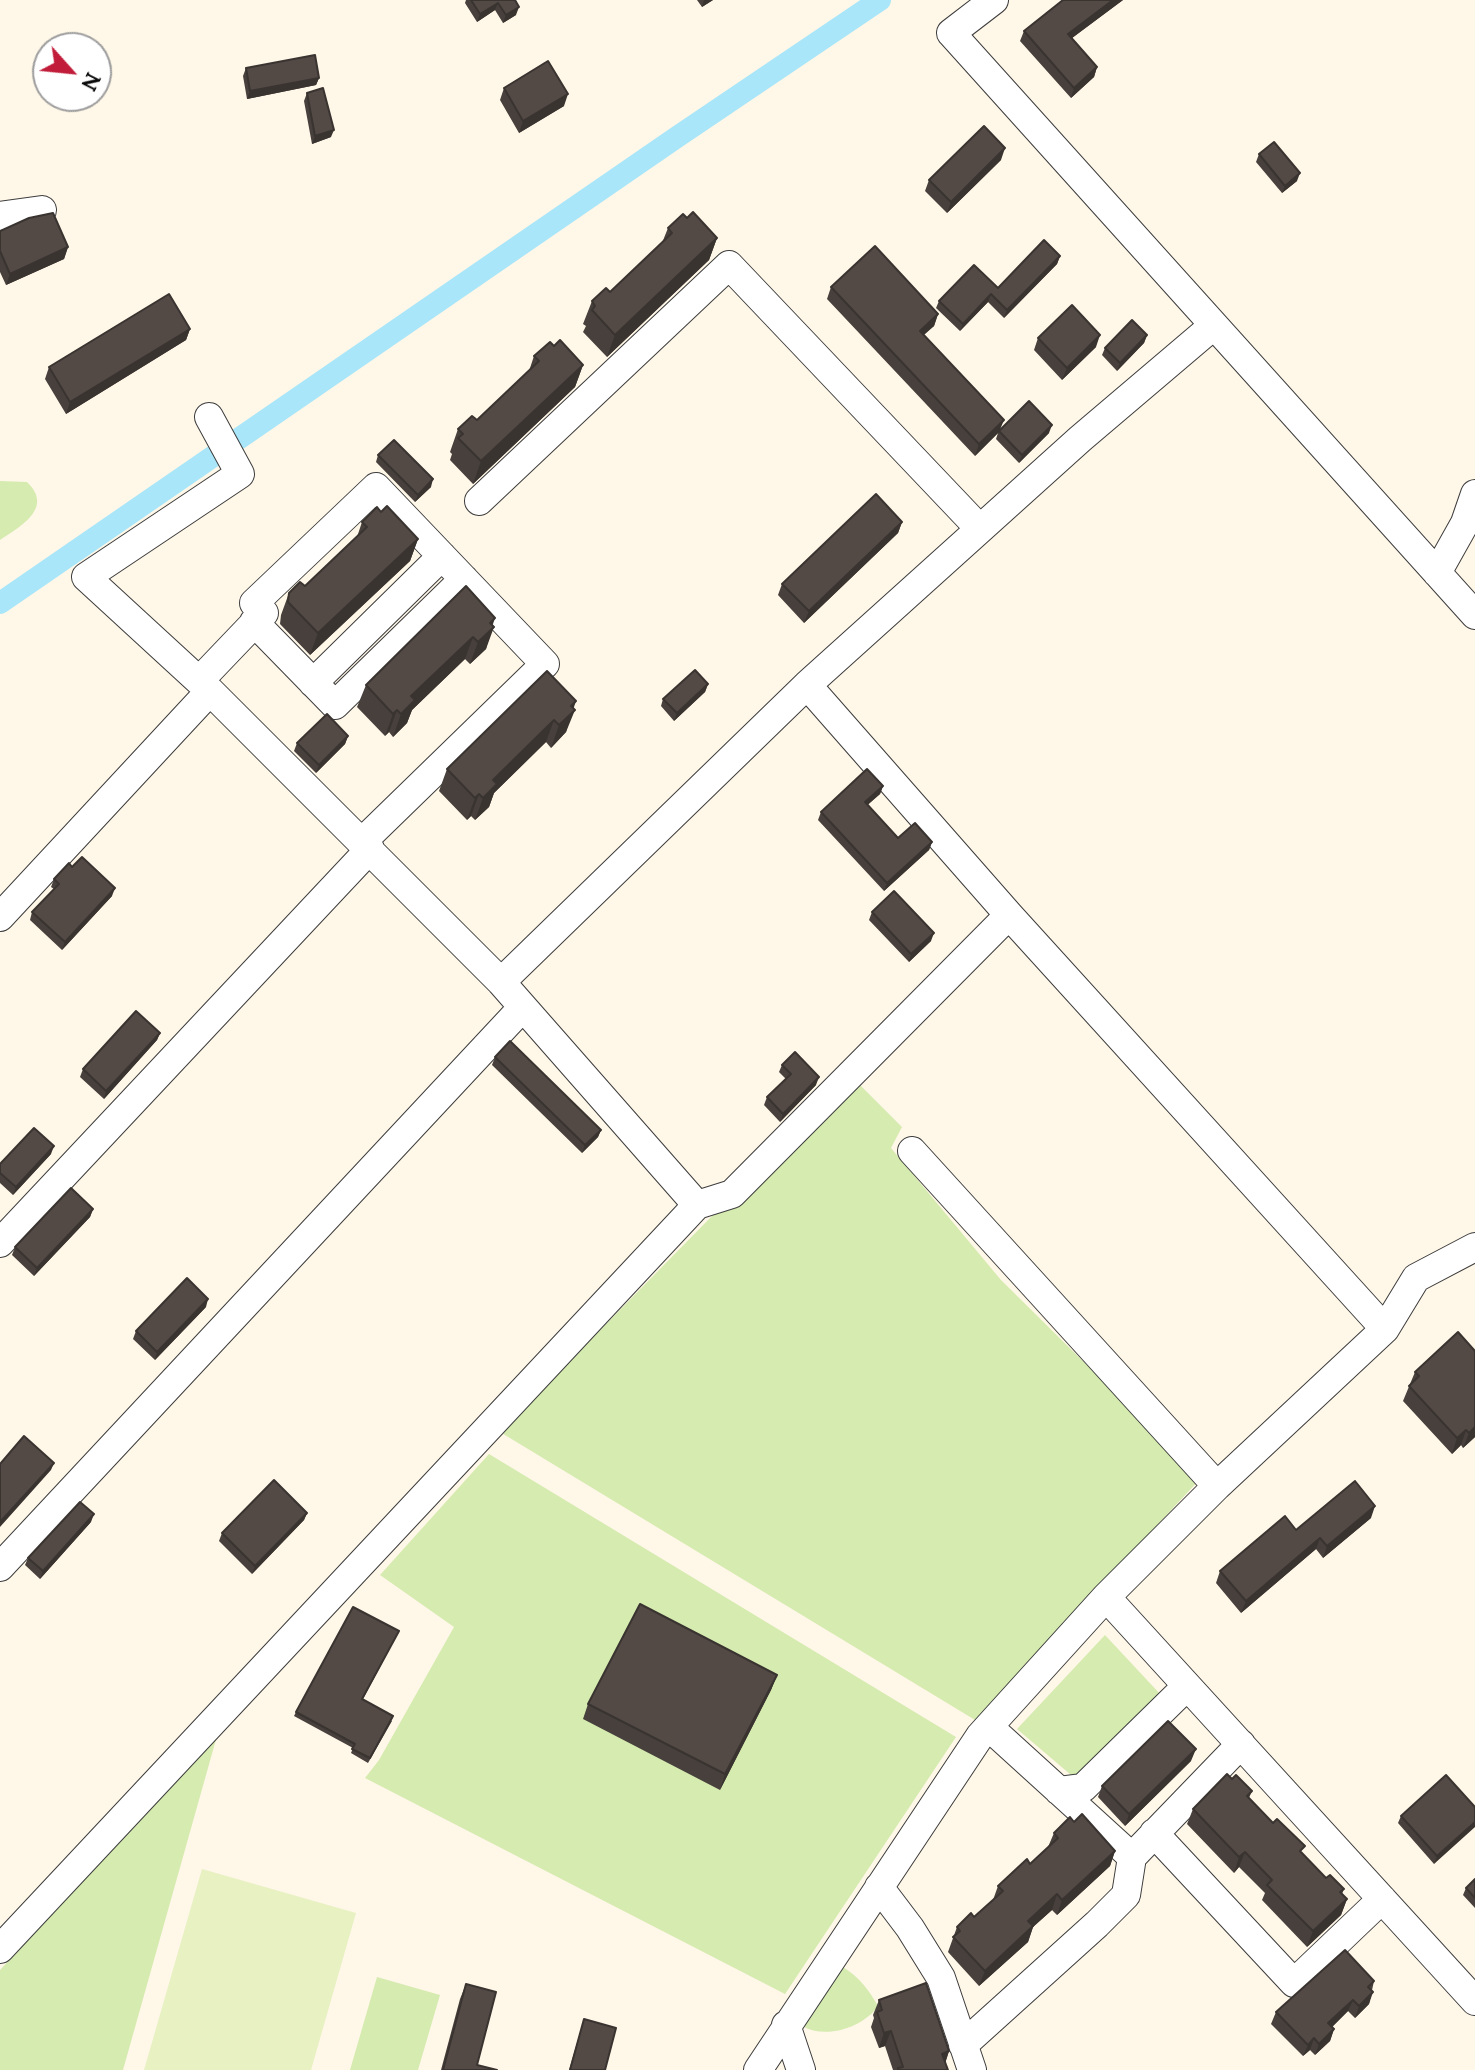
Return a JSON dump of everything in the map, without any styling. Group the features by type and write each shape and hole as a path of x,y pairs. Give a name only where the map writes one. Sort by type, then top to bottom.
{"street":[{"path":"994,0 951,33 1475,615"},
{"path":"0,216 42,210"},
{"path":"489,503 729,265 980,529"},
{"path":"501,982 807,685 1213,326"},
{"path":"209,417 240,474 86,577 204,686 501,982 697,1205"},
{"path":"0,917 204,686 264,613 254,603 376,487 545,664 366,845 0,1243"},
{"path":"1437,573 1465,523 1475,494"},
{"path":"313,683 442,556"},
{"path":"254,622 335,705 464,579"},
{"path":"807,685 1009,915 1385,1329"},
{"path":"0,1949 697,1205 732,1194 1009,915"},
{"path":"0,1567 523,1007"},
{"path":"912,1151 1217,1486"},
{"path":"758,2070 980,1736 1106,1597 1217,1486 1385,1329 1416,1278 1475,1247"},
{"path":"1106,1597 1475,2001"},
{"path":"1059,1791 1083,1788 1187,1686"},
{"path":"989,1727 1132,1857"},
{"path":"879,1887 910,1928 941,1978 968,2058 1126,1895 1132,1857 1241,1744"},
{"path":"1154,1833 1294,1983 1382,1899"},
{"path":"786,2025 801,2070"}],"green space":[{"path":"0,481 27,482 37,500 32,516 0,540"},
{"path":"856,1081 902,1127 891,1148 1001,1280 1201,1478 1091,1596 980,1723 500,1432 711,1217 741,1197"},
{"path":"489,1454 956,1737 785,1994 365,1778 379,1760 454,1627 380,1575"},
{"path":"1105,1635 1161,1695 1084,1773 1071,1775 1017,1729"},
{"path":"217,1736 123,2070 0,2070 0,1970"},
{"path":"202,1869 356,1913 311,2070 144,2070"},
{"path":"843,1967 863,1984 878,2006 864,2020 844,2029 822,2032 802,2026"},
{"path":"377,1977 440,1995 418,2070 350,2070"}],"building":[{"path":"471,0 515,0 519,7 506,15 498,3 480,14"},
{"path":"1063,0 1113,0 1068,34 1097,67 1074,88 1024,31"},
{"path":"315,55 319,78 250,91 246,68"},
{"path":"548,61 568,94 523,121 504,88"},
{"path":"323,88 334,130 315,136 307,93"},
{"path":"984,126 1005,148 951,202 929,180"},
{"path":"1274,142 1300,173 1285,186 1259,154"},
{"path":"693,212 717,238 615,335 592,310 595,306 592,301 606,288 610,292 672,233 668,228 683,214 687,218"},
{"path":"53,213 68,247 10,274 0,251 0,231 29,218"},
{"path":"1044,240 1060,256 1007,310 991,294 963,324 939,301 974,265 998,288"},
{"path":"875,246 938,314 920,331 1004,420 979,444 831,287"},
{"path":"169,294 190,329 70,402 49,367"},
{"path":"1072,305 1100,335 1067,368 1038,338"},
{"path":"1132,320 1147,335 1120,363 1105,348"},
{"path":"560,340 583,365 481,461 458,438 463,434 458,429 472,416 477,420 539,361 534,356 550,342 554,346"},
{"path":"1029,401 1052,425 1022,455 999,431"},
{"path":"394,440 433,479 418,495 378,455"},
{"path":"876,494 902,522 809,611 782,584"},
{"path":"387,506 418,539 318,633 288,602 289,593 300,582 305,586 367,527 362,522 377,507 381,512"},
{"path":"466,586 495,618 490,623 494,627 478,642 473,637 411,696 415,700 401,714 397,710 393,714 366,685"},
{"path":"695,670 708,684 677,713 663,699"},
{"path":"547,671 576,701 571,706 575,710 559,725 554,720 493,780 497,784 483,798 479,794 475,798 447,769"},
{"path":"327,714 348,736 319,765 297,743"},
{"path":"867,769 883,786 865,802 898,838 915,823 932,842 887,883 821,812"},
{"path":"82,857 115,888 65,942 32,912 59,884 54,879 69,863 72,867"},
{"path":"894,891 934,933 911,954 872,912"},
{"path":"136,1011 160,1033 106,1091 83,1069"},
{"path":"510,1041 601,1130 585,1145 495,1057"},
{"path":"795,1052 819,1077 783,1114 767,1097 791,1074 782,1065"},
{"path":"34,1128 54,1146 16,1187 0,1173 0,1164"},
{"path":"71,1188 93,1209 37,1268 15,1247"},
{"path":"187,1278 208,1299 157,1352 136,1331"},
{"path":"1458,1332 1475,1351 1475,1427 1457,1438 1409,1386 1419,1376 1415,1372"},
{"path":"24,1436 54,1463 0,1522 0,1464"},
{"path":"274,1480 307,1513 255,1566 222,1533"},
{"path":"1355,1481 1375,1506 1327,1546 1320,1538 1246,1601 1220,1571 1285,1516 1296,1530"},
{"path":"80,1502 94,1514 43,1571 28,1558"},
{"path":"640,1604 777,1675 725,1774 588,1704"},
{"path":"353,1607 399,1631 362,1699 393,1716 370,1758 352,1749 355,1744 296,1712"},
{"path":"1168,1721 1196,1749 1129,1814 1102,1786"},
{"path":"1227,1774 1232,1779 1236,1775 1252,1791 1247,1796 1273,1823 1277,1819 1305,1846 1300,1851 1326,1878 1330,1875 1344,1889 1340,1892 1347,1899 1313,1931 1267,1885 1272,1880 1245,1852 1239,1857 1193,1809"},
{"path":"1446,1775 1475,1807 1475,1822 1437,1856 1401,1816"},
{"path":"1082,1814 1115,1851 1062,1900 1057,1894 1028,1921 1033,1926 985,1971 953,1937 960,1931 957,1927 971,1913 974,1917 1003,1891 998,1886 1027,1859 1030,1864 1058,1838 1054,1833 1070,1817 1074,1822"},
{"path":"1475,1879 1475,1898 1466,1888"},
{"path":"1345,1950 1374,1981 1368,1987 1373,1992 1359,2006 1353,2000 1328,2023 1334,2029 1319,2044 1314,2038 1308,2045 1276,2012"},
{"path":"926,1983 949,2051 942,2054 948,2070 898,2070 903,2067 891,2031 884,2033 877,2012 882,2010 879,2000"},
{"path":"466,1984 496,1992 477,2065 497,2070 443,2070"},
{"path":"584,2019 616,2028 605,2070 570,2070"}],"waterway":[{"path":"0,603 880,0"}]}
